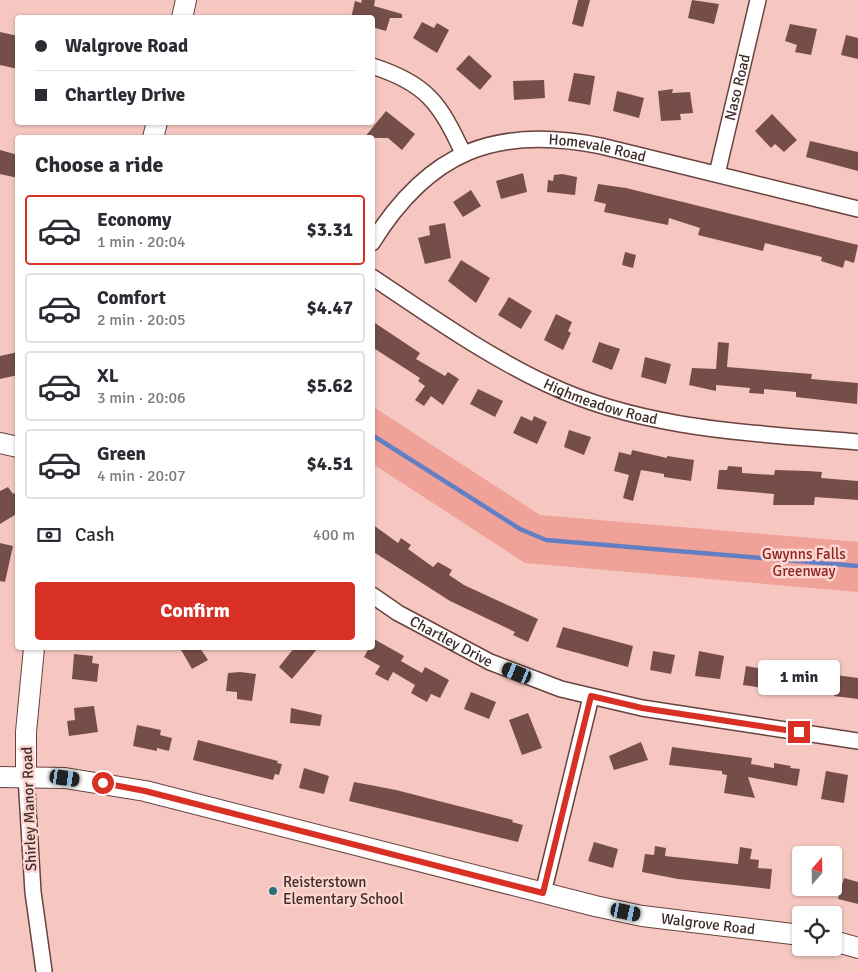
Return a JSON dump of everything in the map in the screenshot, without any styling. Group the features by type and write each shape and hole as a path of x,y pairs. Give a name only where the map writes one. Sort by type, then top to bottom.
{"street":[{"path":"183,15 186,0"},
{"name":"Naso Road","path":"717,174 758,0"},
{"path":"375,67 414,83 431,98 447,120 463,153"},
{"name":"Homevale Road","path":"375,239 409,193 440,166 463,153 495,144 523,140 570,140 858,209"},
{"name":"Highmeadow Road","path":"375,279 513,367 548,385 593,402 653,419 692,427 858,442"},
{"path":"0,443 15,446"},
{"name":"Chartley Drive","path":"375,597 406,617 490,662 531,679 642,708 858,741"},
{"name":"Shirley Manor Road","path":"34,650 26,732 26,776 32,892 44,971"},
{"path":"543,893 591,696"},
{"name":"Walgrove Road","path":"0,777 65,778 145,791 543,893 642,916 792,934"},
{"path":"842,943 858,948"}],"green space":[{"name":"Gwynns Falls Greenway","path":"375,408 540,515 858,542 858,592 525,563 375,465"}],"building":[{"path":"362,0 375,0 374,6 402,14 402,18 390,18 386,31 375,28 375,15 352,15 355,1 361,3"},
{"path":"578,0 590,0 583,27 572,24"},
{"path":"692,0 719,4 714,24 688,18"},
{"path":"422,22 434,28 437,23 449,30 437,53 413,38"},
{"path":"790,24 817,29 811,55 795,52 797,45 785,41"},
{"path":"0,32 15,35 15,68 0,65"},
{"path":"846,35 858,38 858,59 841,55"},
{"path":"469,55 492,76 480,90 456,69"},
{"path":"574,73 595,76 590,105 568,101"},
{"path":"544,80 545,98 514,100 513,81"},
{"path":"673,89 672,93 690,92 693,113 680,114 681,120 661,121 658,91"},
{"path":"617,91 644,98 639,118 613,111"},
{"path":"386,111 415,134 402,150 388,138 375,138 375,135 366,135"},
{"path":"772,114 797,140 784,152 775,144 771,148 755,131"},
{"path":"810,141 858,152 858,171 806,157"},
{"path":"0,150 15,154 15,177 0,174"},
{"path":"523,173 527,192 501,199 496,181"},
{"path":"562,174 577,177 575,195 547,192 548,180 553,181 554,175"},
{"path":"598,184 626,188 858,245 854,263 845,260 843,268 821,261 822,257 765,243 763,251 698,235 700,228 669,218 668,225 604,212 606,204 594,201"},
{"path":"471,190 481,206 463,217 453,202"},
{"path":"445,223 451,258 425,264 418,238 430,235 429,226"},
{"path":"625,252 636,255 633,268 622,265"},
{"path":"461,260 490,278 476,303 448,281"},
{"path":"509,297 532,311 521,329 498,315"},
{"path":"556,314 572,322 568,331 571,333 563,350 544,340"},
{"path":"375,323 420,353 416,359 445,376 448,372 459,379 443,405 431,396 424,406 415,400 425,386 418,381 420,378 375,349"},
{"path":"599,342 620,349 612,370 592,362"},
{"path":"718,342 729,343 727,367 812,374 811,379 858,383 857,404 796,397 796,392 764,389 764,394 749,393 750,388 716,385 716,391 689,385 692,368 716,369"},
{"path":"15,353 15,376 0,379 0,356"},
{"path":"645,357 671,364 666,384 641,377"},
{"path":"478,389 503,401 495,417 470,404"},
{"path":"521,416 532,421 534,416 547,422 537,444 513,433"},
{"path":"569,430 591,437 584,455 564,447"},
{"path":"632,450 667,458 667,456 694,460 691,481 664,477 664,474 641,470 633,501 623,498 629,475 614,471 619,452 631,455"},
{"path":"728,466 742,467 742,473 774,475 775,470 808,471 822,472 821,478 858,481 858,500 815,497 814,505 773,505 774,494 717,489 719,470 727,470"},
{"path":"8,487 13,494 15,493 15,515 0,524 0,491"},
{"path":"375,526 398,543 401,538 411,545 408,549 433,567 438,562 452,570 449,575 464,585 538,619 528,642 513,635 515,632 450,601 375,553"},
{"path":"0,543 13,546 5,582 0,581"},
{"path":"563,627 633,646 628,667 556,647"},
{"path":"375,640 404,656 401,661 422,673 425,667 449,680 440,698 431,694 427,702 411,693 415,685 393,672 388,681 375,674 380,666 364,657 368,650 375,650"},
{"path":"181,650 201,650 208,660 192,669"},
{"path":"292,650 316,650 292,679 279,667"},
{"path":"653,651 675,655 671,674 650,670"},
{"path":"699,651 724,656 720,679 695,676"},
{"path":"74,654 93,656 92,663 99,664 97,682 72,679"},
{"path":"746,666 768,670 764,688 743,685"},
{"path":"790,669 858,678 858,699 834,696 834,693 787,688"},
{"path":"228,673 256,674 252,701 237,699 237,692 226,691"},
{"path":"471,692 496,702 489,719 464,709"},
{"path":"94,706 98,732 69,736 67,721 75,720 74,708"},
{"path":"291,708 322,715 320,726 290,723"},
{"path":"528,713 542,748 522,755 509,720"},
{"path":"137,725 161,730 160,735 172,738 169,751 157,748 157,751 133,746"},
{"path":"198,740 278,761 277,763 282,764 279,775 275,774 273,780 193,760"},
{"path":"641,742 648,760 614,770 609,756"},
{"path":"672,747 752,758 751,764 774,768 774,763 791,766 790,768 800,769 797,786 748,777 755,798 724,793 727,775 722,774 722,771 669,765"},
{"path":"304,768 329,776 324,794 299,788"},
{"path":"826,771 848,775 844,803 821,799"},
{"path":"354,782 396,790 513,820 512,822 523,825 518,842 349,801"},
{"path":"594,842 618,849 613,868 588,861"},
{"path":"655,846 666,848 665,856 738,864 740,847 752,849 750,859 759,860 758,868 772,869 770,889 678,879 642,872 645,854 654,855"},
{"path":"844,878 858,882 858,904 838,899 839,896 842,896"}],"waterway":[{"path":"375,437 520,529 546,540 858,566"}],"place":[{"name":"Reisterstown Elementary School","path":"273,891"}],"route":[{"path":"103,783 145,791 543,893 591,696 642,708 799,732"}]}
